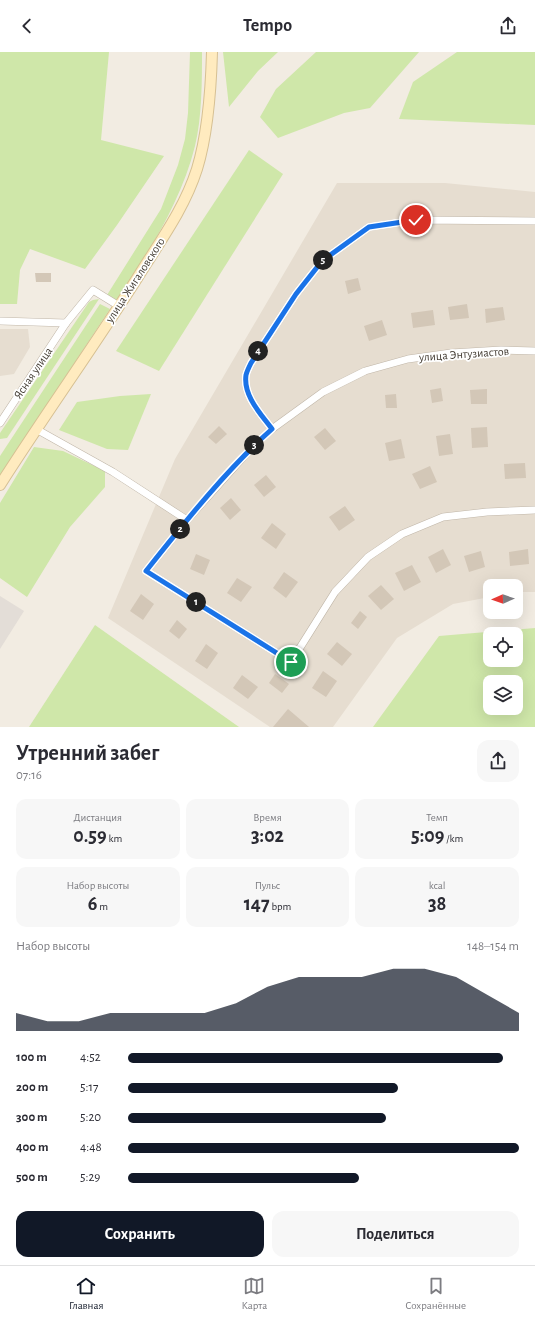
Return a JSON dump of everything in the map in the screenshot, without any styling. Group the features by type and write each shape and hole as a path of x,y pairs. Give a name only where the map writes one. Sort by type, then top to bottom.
{"main road":[{"name":"улица Жигаловского","path":"0,485 119,306 178,213 197,169 206,128 212,52"}],"street":[{"path":"272,429 251,399 247,388 246,375 251,363 296,294 322,261 369,227 416,220 535,222"},
{"name":"Ясная улица","path":"0,423 66,323 93,290 119,306"},
{"path":"0,322 66,323"},
{"name":"улица Энтузиастов","path":"535,351 501,350 451,353 408,359 365,372 323,392 272,429 253,446 187,520 146,571 291,662 335,592 368,557 402,534 443,517 487,512 535,510"},
{"path":"36,429 113,472 187,520"}],"shaded area":[{"path":"337,183 445,183 535,192 535,592 523,592 523,579 483,579 483,598 453,604 397,638 333,727 270,727 108,618 175,459"},
{"path":"0,329 28,329 30,347 14,374 0,376"},
{"path":"0,596 24,611 0,649"}],"green space":[{"path":"0,52 109,52 101,140 164,156 85,269 30,249 20,270 17,304 0,304"},
{"path":"190,52 202,52 202,75 199,124 189,167 163,226 119,299 115,300 107,295 161,209 178,165 185,139 188,113"},
{"path":"223,52 278,52 258,71 229,107"},
{"path":"316,52 419,52 370,108 344,113 278,138 260,117 276,89"},
{"path":"457,52 535,52 535,125 399,119 413,82"},
{"path":"249,150 283,174 159,371 116,351"},
{"path":"99,299 7,438 0,439 0,433 89,302"},
{"path":"100,304 110,309 0,476 0,456"},
{"path":"151,394 128,450 107,449 59,430 77,402 120,396"},
{"path":"34,447 63,451 105,471 105,487 70,527 27,597 0,578 0,503"},
{"path":"95,625 239,727 29,727"},
{"path":"535,628 535,727 373,727 439,636 483,632 483,667 523,667 523,629"}],"building":[{"path":"35,273 51,273 51,282 36,282"},
{"path":"358,278 361,290 348,294 345,281"},
{"path":"467,304 469,318 450,320 448,307"},
{"path":"503,307 505,320 486,323 485,309"},
{"path":"433,310 435,325 413,328 411,313"},
{"path":"382,320 387,335 369,341 364,326"},
{"path":"441,388 443,401 432,403 430,390"},
{"path":"487,389 487,404 471,404 470,390"},
{"path":"396,394 397,408 386,408 385,395"},
{"path":"219,426 227,434 216,444 208,437"},
{"path":"487,427 488,447 472,448 471,428"},
{"path":"325,428 336,441 325,450 314,437"},
{"path":"450,434 453,454 439,456 436,436"},
{"path":"401,439 405,458 389,461 385,443"},
{"path":"525,463 526,478 505,479 504,464"},
{"path":"430,466 437,482 420,489 412,474"},
{"path":"266,475 276,487 264,497 254,485"},
{"path":"231,498 241,510 230,520 220,508"},
{"path":"345,506 355,520 339,531 329,517"},
{"path":"272,523 286,534 276,549 261,538"},
{"path":"443,549 451,565 436,573 428,557"},
{"path":"528,549 529,564 510,566 509,552"},
{"path":"481,551 485,567 469,572 464,556"},
{"path":"196,554 210,560 204,575 190,569"},
{"path":"412,565 421,582 404,591 395,573"},
{"path":"284,572 298,582 286,598 273,588"},
{"path":"237,578 252,587 241,602 227,593"},
{"path":"381,585 394,599 381,610 368,596"},
{"path":"141,594 154,604 143,620 130,611"},
{"path":"360,611 367,617 358,629 351,623"},
{"path":"177,620 187,629 179,639 169,631"},
{"path":"337,642 352,654 342,666 327,654"},
{"path":"206,644 218,653 207,669 195,661"},
{"path":"323,671 337,681 326,697 312,688"},
{"path":"275,674 289,684 282,693 269,683"},
{"path":"242,675 258,687 248,699 233,688"},
{"path":"288,709 309,727 273,727"}],"route":[{"path":"291,662 146,571 187,520 253,446 272,429 251,399 247,388 246,375 251,363 296,294 322,261 369,227 416,220"}]}
